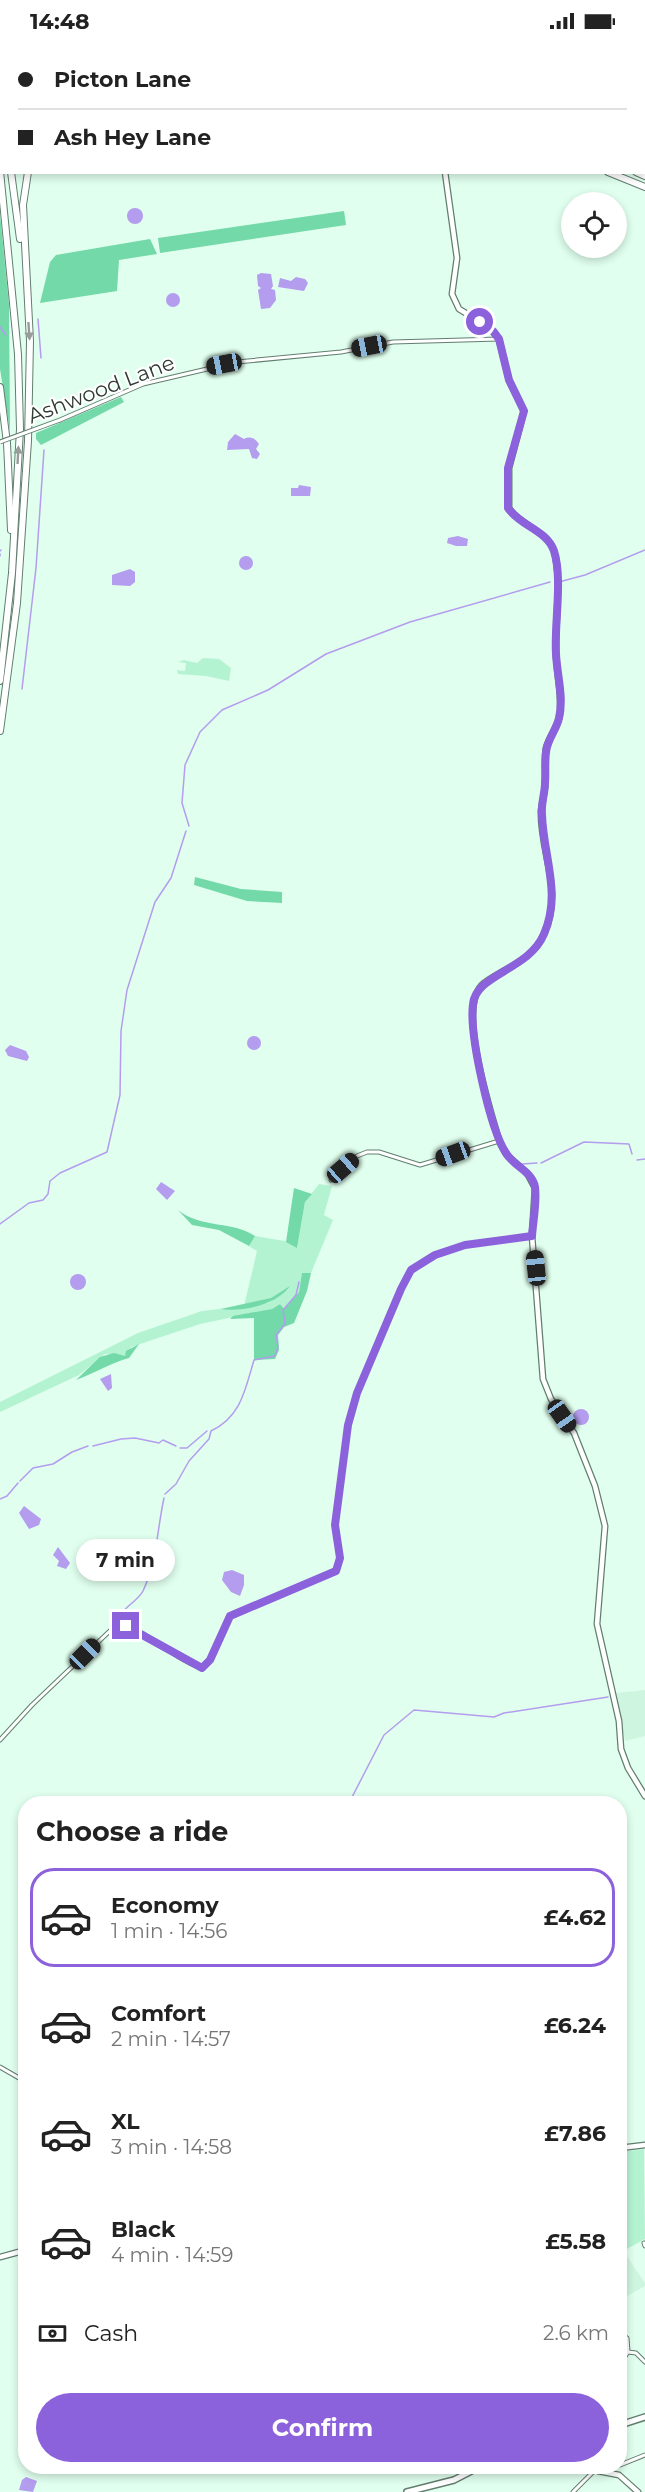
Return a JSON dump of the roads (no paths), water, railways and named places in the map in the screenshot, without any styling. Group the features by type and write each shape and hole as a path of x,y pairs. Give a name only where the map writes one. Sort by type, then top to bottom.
{"highway":[{"path":"0,174 18,354 20,429 12,573 0,681"},
{"path":"11,174 25,273"},
{"path":"0,731 17,603 28,441 30,341 22,205 28,174"},
{"path":"613,174 645,187"},
{"path":"0,387 7,443 12,573"}],"main road":[{"path":"627,2423 645,2417"},
{"path":"407,2492 466,2474"}],"street":[{"path":"445,174 457,258 452,294 459,309 489,327 499,339 509,380 524,411 508,468 508,508 519,520 547,539 554,551 557,617 556,653 560,708 557,724 546,750 541,810 543,835 553,881 549,919 534,952 527,959 483,984 473,1004 479,1061 499,1141 506,1154 533,1182 532,1236 543,1379 551,1399 574,1433 600,1506 605,1543 597,1624 617,1710 621,1749 628,1767 645,1796"},
{"name":"Ashwood Lane","path":"0,442 60,420 143,384 228,363 331,353 393,342 499,339"},
{"path":"331,1180 357,1156 367,1152 380,1152 420,1165 499,1141"},
{"path":"0,1740 32,1705 115,1626 131,1628 202,1668 210,1660 230,1616 336,1571 340,1558 335,1525 348,1425 357,1393 411,1270 435,1255 465,1245 532,1236"},
{"path":"0,2067 18,2077"},
{"path":"627,2147 645,2145"},
{"path":"0,2257 18,2252"},
{"path":"628,2337 628,2352 636,2353 645,2362"},
{"path":"627,2463 645,2455"},
{"path":"573,2492 590,2474"},
{"path":"615,2474 638,2492"}],"waterway":[{"path":"38,319 41,358"},
{"path":"0,327 6,335"},
{"path":"22,689 36,568 44,450"},
{"path":"559,582 585,575 645,550"},
{"path":"189,826 182,803 185,765 200,732 222,710 268,690 326,654 410,622 550,582"},
{"path":"0,1224 29,1203 43,1200 48,1194 50,1181 60,1173 107,1152 120,1095 121,1031 127,990 155,902 171,878 186,831"},
{"path":"541,1163 584,1142 629,1144 632,1154"},
{"path":"637,1160 645,1159"},
{"path":"522,1164 537,1163"},
{"path":"165,1494 176,1484 189,1461 209,1439 211,1431 221,1425 235,1410 244,1392 254,1360 275,1356 278,1347 276,1335 285,1324 283,1310 296,1295 299,1282"},
{"path":"180,1448 187,1448 207,1431"},
{"path":"93,1446 135,1438 159,1443 163,1440 176,1446"},
{"path":"20,1481 33,1468 53,1464 72,1452 88,1446"},
{"path":"0,1499 7,1496 18,1483"},
{"path":"118,1619 140,1595 148,1580 164,1498"},
{"path":"353,1796 384,1735 414,1710 494,1717 504,1713 608,1697"}]}
